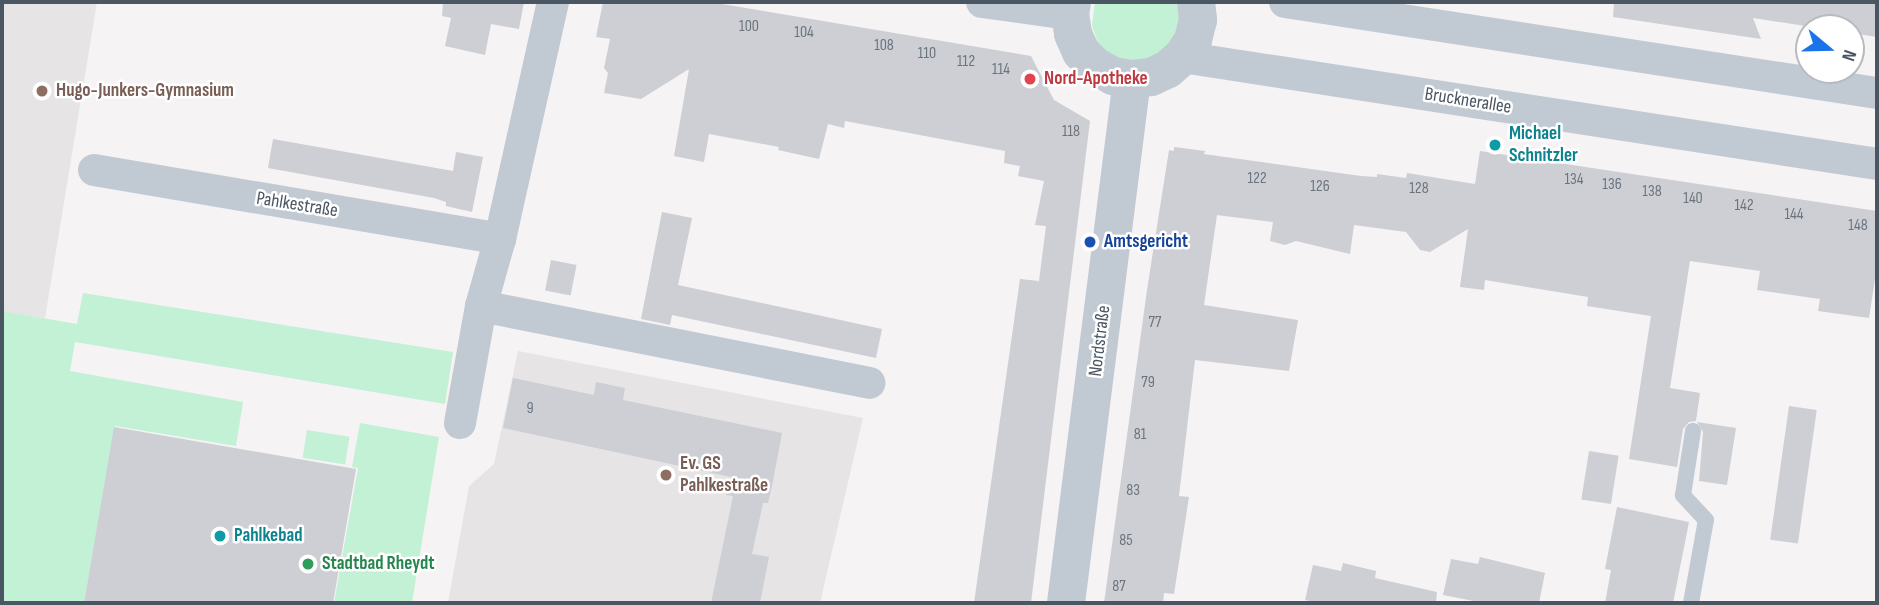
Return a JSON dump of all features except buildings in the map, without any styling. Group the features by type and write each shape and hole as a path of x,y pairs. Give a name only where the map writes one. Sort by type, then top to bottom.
{"street":[{"path":"460,423 481,306 500,239 553,2"},
{"path":"982,2 1071,8 1073,34 1081,52 1095,66 1113,76 1132,79 1160,73 1182,57 1193,40 1198,20 1196,2"},
{"path":"1285,2 1877,93"},
{"name":"Brucknerallee","path":"1182,57 1877,164"},
{"name":"Nordstraße","path":"1066,603 1132,79"},
{"name":"Pahlkestraße","path":"94,170 500,239"},
{"path":"481,306 869,383"}],"lane":[{"path":"1691,603 1706,520 1683,495 1693,432"}],"shaded area":[{"name":"Hugo-Junkers-Gymnasium","path":"2,2 97,2 45,318 2,312"},
{"name":"Ev. GS Pahlkestraße","path":"518,351 863,418 820,603 448,603 469,486 494,464"}],"green space":[{"path":"1095,2 1178,2 1181,25 1158,59 1130,63 1105,51 1097,40 1092,26"},
{"path":"83,293 453,352 445,404 75,342 70,371 243,402 236,446 115,426 84,603 2,603 2,311 77,324"},
{"path":"360,423 439,437 412,603 334,603 358,468 352,467"},
{"path":"307,430 349,437 345,464 303,458"}],"place":[{"name":"Nord-Apotheke","path":"1030,79"},
{"name":"Hugo-Junkers-Gymnasium","path":"42,91"},
{"name":"Michael Schnitzler","path":"1495,145"},
{"name":"Amtsgericht","path":"1090,242"},
{"name":"Ev. GS Pahlkestraße","path":"666,475"},
{"name":"Pahlkebad","path":"220,536"},
{"name":"Stadtbad Rheydt","path":"308,564"}]}
